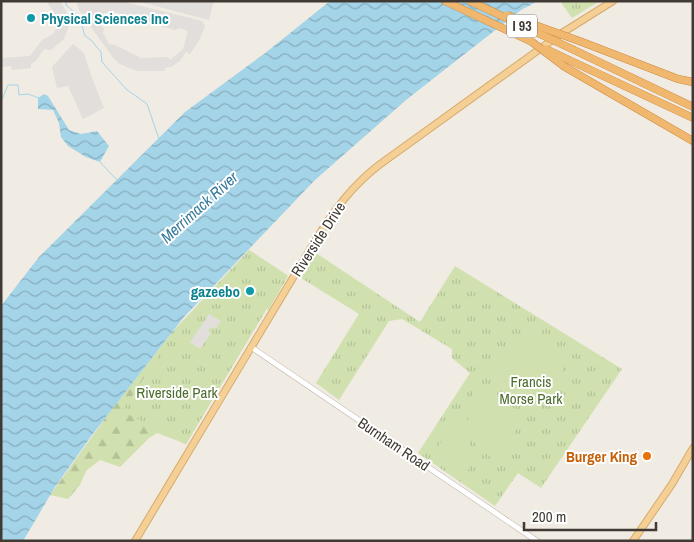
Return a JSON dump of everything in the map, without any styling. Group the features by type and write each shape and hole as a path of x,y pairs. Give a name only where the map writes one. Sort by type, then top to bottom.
{"highway":[{"name":"I 93","path":"445,1 693,118"},
{"name":"I 93","path":"470,1 692,105"},
{"path":"488,9 521,18 678,79 693,82"},
{"path":"532,42 565,67 693,142"}],"main road":[{"name":"Riverside Drive","path":"135,541 328,220 343,199 366,175 562,33 613,1"},
{"path":"633,541 672,484 693,448"}],"street":[{"name":"Burnham Road","path":"251,347 537,541"}],"green space":[{"path":"560,1 600,1 572,18"},
{"name":"Riverside Park","path":"249,250 288,276 186,444 157,433 149,438 120,467 100,460 86,471 80,485 68,499 50,495 109,413 175,329 206,299"},
{"name":"Riverside Park","path":"249,250 287,275 186,444 122,411 179,325"},
{"name":"Francis Morse Park","path":"316,253 420,322 455,266 622,369 541,488 518,473 495,506 418,453 470,373 452,358 452,349 402,319 389,321 339,400 316,383 359,314 301,278"},
{"path":"528,340 551,344 572,355 539,406 535,407 483,374 502,351 514,344"},
{"path":"479,383 523,415 524,418 495,461 478,443 469,425 469,406"},
{"path":"454,423 465,434 471,446 471,459 466,474 437,454 436,450"}],"shaded area":[{"path":"49,1 60,1 66,11 69,25 64,39 51,50 44,49 36,61 31,64 31,68 12,70 11,66 1,67 1,58 30,56 42,40 53,34 56,29 57,18 48,3"},
{"path":"76,1 121,1 202,21 205,26 200,39 190,54 186,52 180,61 171,67 165,68 165,71 137,71 120,64 114,59 79,10","holes":["110,11 175,30 180,28 188,31 183,49 170,60 168,57 141,58 109,44 103,33 104,29 96,19"]},
{"path":"137,1 214,1 209,20"},
{"path":"73,44 84,53 104,108 83,119 68,86 57,88 52,67"},
{"path":"209,314 221,321 216,329 211,327 208,331 211,333 201,348 198,348 190,342"}],"water":[{"name":"Merrimack River","path":"330,1 538,1 521,10 406,100 315,180 184,317 92,435 55,487 23,541 1,541 1,306 39,257 185,112 264,54"},
{"path":"44,94 48,96 69,130 81,134 97,131 109,146 100,162 86,157 68,146 61,137 59,123 53,110 38,109 38,98"}],"waterway":[{"path":"66,1 66,5 75,13 78,19"},
{"path":"82,26 85,36 101,52 102,62 126,89 147,104 159,139"},
{"path":"1,102 8,85 18,85 19,95 28,94 39,98"},
{"path":"99,161 117,180"}],"place":[{"name":"Physical Sciences Inc","path":"31,18"},
{"name":"gazeebo","path":"250,291"},
{"name":"Burger King","path":"647,456"}]}
